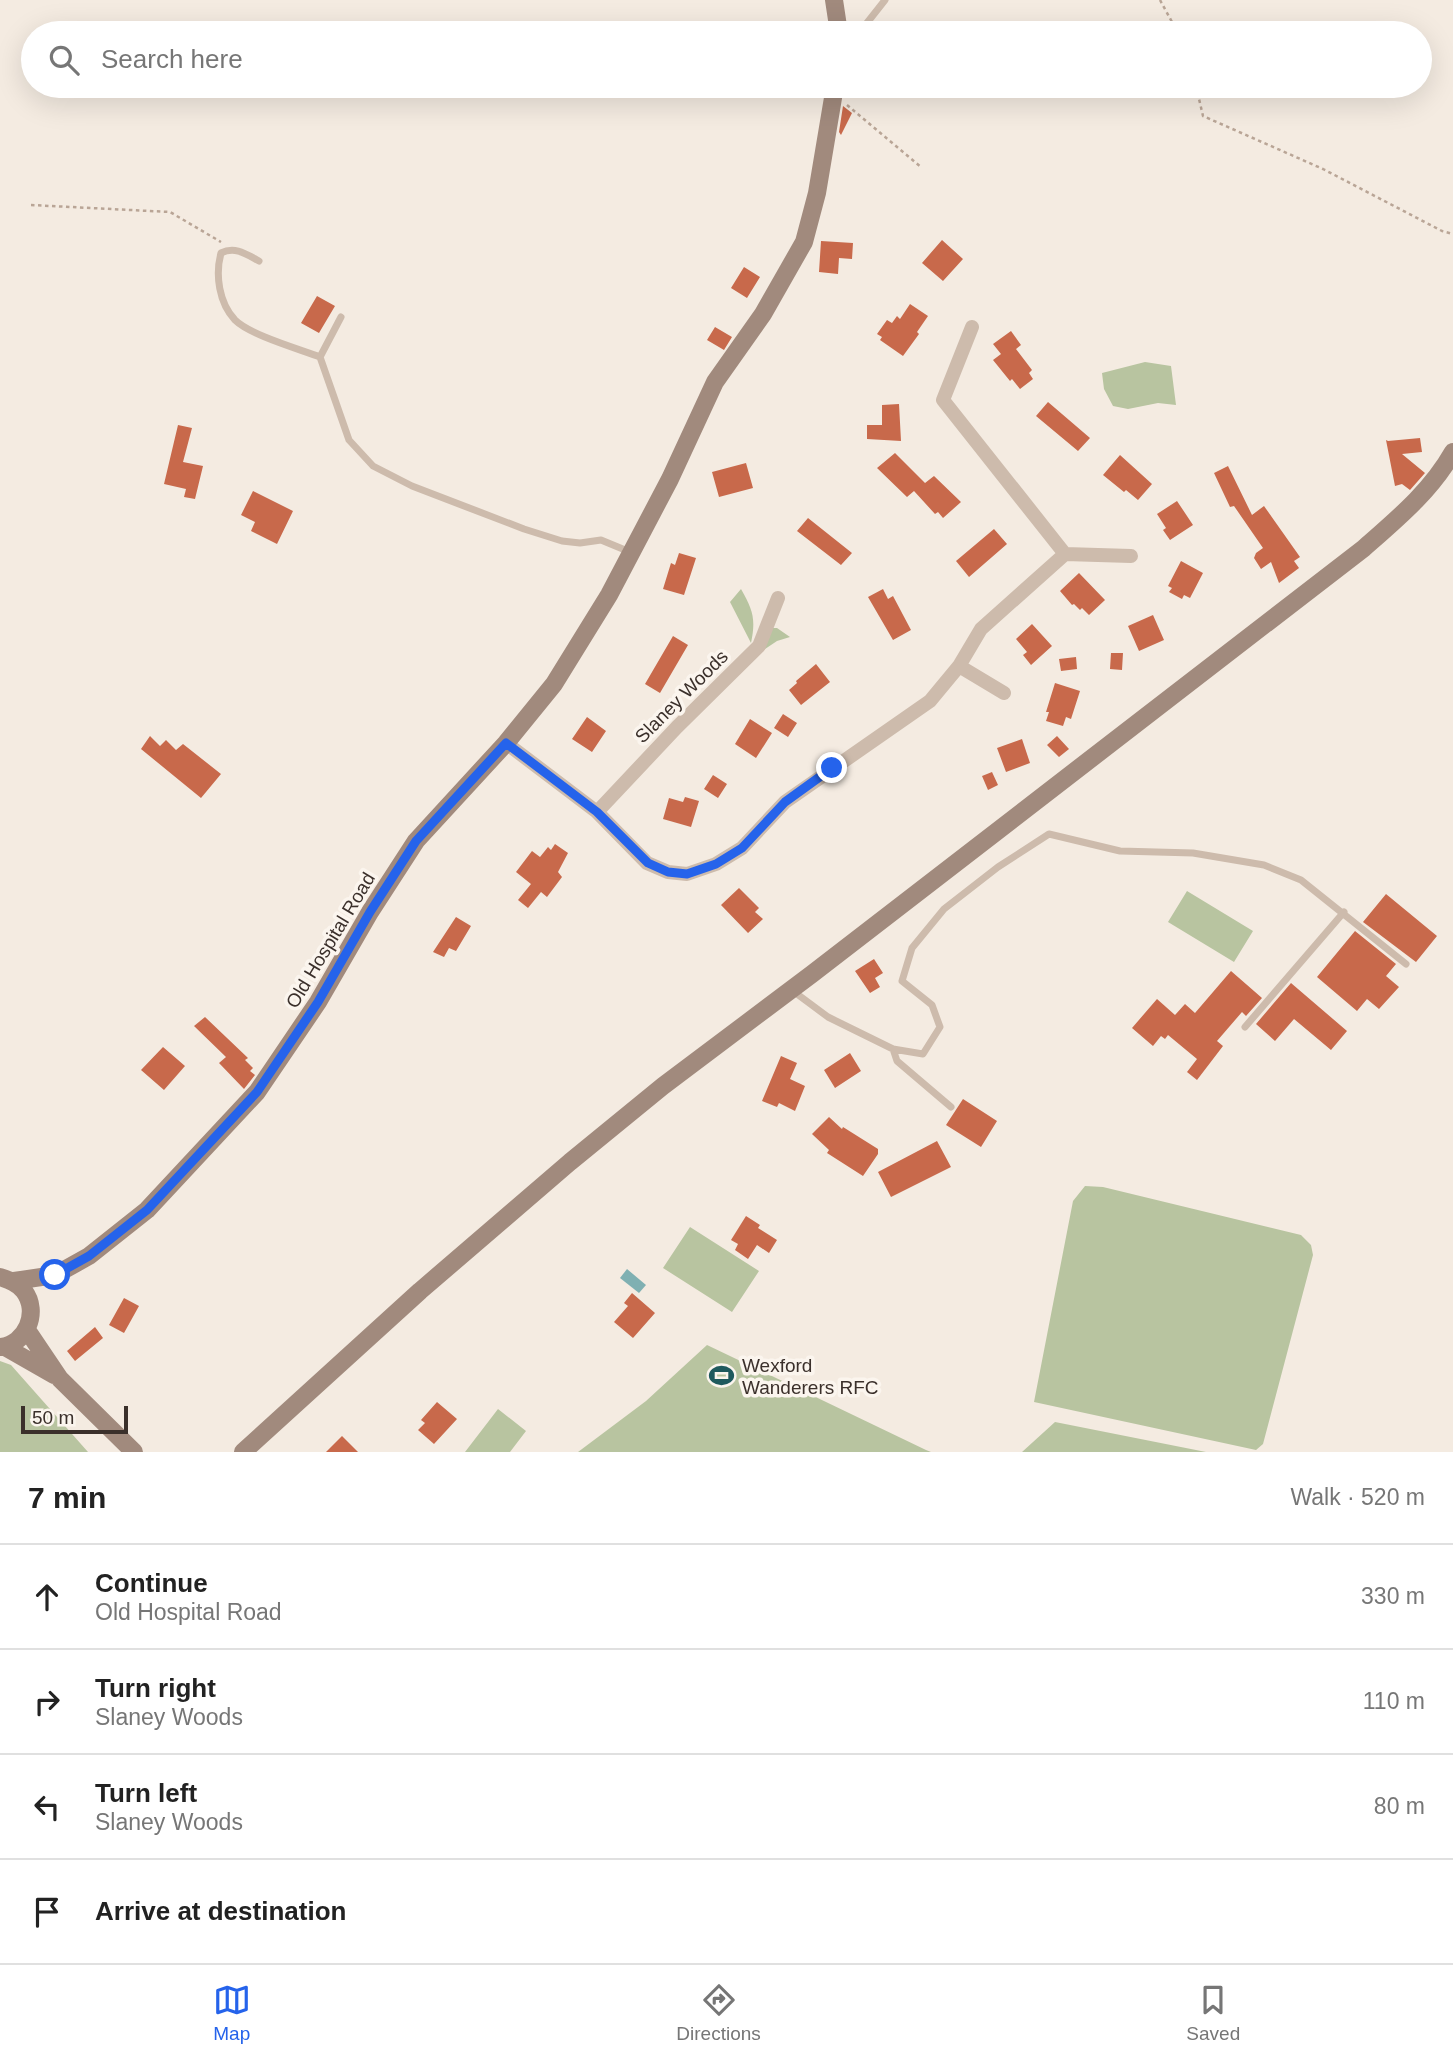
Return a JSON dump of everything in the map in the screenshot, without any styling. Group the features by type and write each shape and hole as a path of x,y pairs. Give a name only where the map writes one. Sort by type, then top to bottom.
{"street":[{"path":"834,0 837,21"},
{"name":"Old Hospital Road","path":"30,1303 55,1275 89,1256 147,1210 257,1092 318,1002 370,912 416,841 506,743 554,684 609,595 670,479 715,382 763,314 804,242 817,193 833,98"},
{"path":"972,327 943,400 1065,554"},
{"path":"243,1452 421,1291 570,1162 663,1086 1364,548 1409,510 1432,484 1453,452"},
{"path":"506,743 597,812 648,863 668,872 687,874 716,864 742,848 785,802 930,701 958,666 981,629 1065,554 1130,556"},
{"name":"Slaney Woods","path":"597,812 677,727 759,646 778,598"},
{"path":"958,666 1004,693"},
{"name":"Old Hospital Road","path":"4,1278 55,1275"},
{"path":"3,1347 18,1341 27,1330 31,1317 30,1303 24,1290 4,1278"},
{"path":"27,1330 60,1378 134,1452"},
{"path":"3,1347 60,1378"}],"lane":[{"path":"868,21 885,0"},
{"path":"259,261 238,250 228,249 221,253 217,265 223,302 236,320 263,335 320,357"},
{"path":"341,317 320,357 349,440 373,466 412,486 524,529 562,541 580,543 601,540 631,553"},
{"path":"791,989 828,1017 894,1049 923,1054 940,1027 932,1004 902,982 912,948 944,909 998,867 1049,834 1120,851 1194,853 1264,865 1301,880 1406,964"},
{"path":"1245,1027 1344,912"},
{"path":"894,1049 897,1061 951,1107"}],"path":[{"path":"1160,0 1171,21"},
{"path":"843,98 921,167"},
{"path":"1199,98 1203,116 1323,169 1442,231 1453,234"},
{"path":"31,205 170,212 220,240 228,249"}],"green space":[{"path":"1145,362 1171,366 1176,405 1158,403 1128,409 1113,406 1104,389 1102,373"},
{"path":"741,589 752,615 751,643 730,602"},
{"path":"772,628 777,628 790,637 777,641 762,651"},
{"path":"1187,891 1253,931 1234,962 1168,922"},
{"path":"1085,1186 1103,1187 1301,1235 1311,1245 1313,1255 1263,1444 1256,1450 1034,1402 1073,1201"},
{"path":"690,1227 759,1271 732,1312 663,1268"},
{"name":"Wexford Wanderers RFC","path":"707,1345 931,1452 578,1452 646,1401"},
{"path":"0,1361 11,1365 88,1452 0,1452"},
{"path":"498,1409 526,1431 510,1452 465,1452"},
{"path":"1055,1422 1206,1452 1022,1452"}],"water":[{"path":"627,1269 646,1285 639,1293 620,1278"}],"building":[{"path":"843,106 852,113 841,135 839,132"},
{"path":"942,240 963,259 943,281 922,263"},
{"path":"821,241 853,243 852,259 839,258 838,274 819,272"},
{"path":"744,267 760,277 747,298 731,288"},
{"path":"317,296 335,306 319,333 301,323"},
{"path":"910,304 928,316 903,356 880,340 882,337 877,334 887,320 892,323 897,316 900,319"},
{"path":"715,327 732,337 724,350 707,340"},
{"path":"1011,331 1021,345 1016,349 1032,370 1029,373 1033,379 1020,389 993,360 1001,354 993,344"},
{"path":"1048,402 1090,438 1078,451 1036,416"},
{"path":"899,404 901,441 867,439 867,425 882,425 882,405"},
{"path":"178,425 192,428 183,462 203,466 195,499 184,497 186,489 164,484"},
{"path":"1420,438 1422,452 1402,454 1425,473 1410,490 1402,484 1395,486 1386,440"},
{"path":"895,453 925,483 934,476 961,502 943,518 938,512 935,514 914,491 907,497 877,468"},
{"path":"1120,455 1152,484 1138,500 1103,475"},
{"path":"746,463 753,488 719,497 712,472"},
{"path":"1228,466 1252,515 1264,506 1300,557 1294,561 1299,568 1279,583 1271,562 1261,569 1254,558 1263,548 1234,506 1230,507 1214,473"},
{"path":"253,491 293,511 277,544 251,531 255,522 241,515"},
{"path":"1177,501 1193,525 1170,540 1157,514"},
{"path":"808,518 852,553 841,565 797,531"},
{"path":"994,529 1007,544 969,577 956,561"},
{"path":"679,553 696,558 684,595 663,589 671,563 675,565"},
{"path":"1181,561 1203,573 1190,598 1184,595 1182,599 1169,592 1172,588 1168,586"},
{"path":"1079,573 1105,600 1089,615 1082,608 1080,610 1072,605 1060,591"},
{"path":"883,589 888,599 893,596 911,630 893,640 868,597"},
{"path":"1153,615 1164,640 1139,651 1128,626"},
{"path":"1032,624 1052,646 1031,665 1023,655 1027,652 1016,639"},
{"path":"673,636 688,645 660,693 645,684"},
{"path":"1111,653 1123,653 1122,670 1110,669"},
{"path":"1076,657 1077,669 1061,671 1059,659"},
{"path":"816,664 830,682 801,705 789,690"},
{"path":"1055,683 1080,691 1071,719 1066,717 1063,726 1046,721"},
{"path":"783,714 797,723 788,737 774,728"},
{"path":"587,717 606,731 592,752 572,739"},
{"path":"750,719 772,733 756,758 735,744"},
{"path":"150,736 160,746 166,740 176,750 183,744 221,774 201,798 141,749"},
{"path":"1057,736 1069,749 1059,757 1047,745"},
{"path":"1022,739 1030,763 1006,772 997,748"},
{"path":"992,772 998,785 988,790 982,776"},
{"path":"713,775 727,784 718,798 704,789"},
{"path":"685,797 699,801 691,827 663,819 669,798 683,802"},
{"path":"555,844 568,853 558,872 562,877 547,897 541,892 528,908 518,900 531,884 516,872 532,851 540,857 548,847 551,850"},
{"path":"739,888 759,908 755,912 763,919 748,933 721,905"},
{"path":"1386,894 1437,936 1416,962 1363,922"},
{"path":"456,917 471,926 456,951 449,948 444,957 433,952"},
{"path":"1355,931 1396,964 1386,976 1399,987 1379,1009 1367,999 1357,1011 1317,977"},
{"path":"874,959 883,973 875,978 880,987 870,993 855,971"},
{"path":"1231,971 1262,998 1246,1016 1242,1012 1217,1041 1223,1046 1197,1080 1187,1072 1197,1059 1168,1035 1165,1039 1161,1036 1153,1046 1132,1028 1157,999 1175,1015 1185,1004 1195,1013"},
{"path":"1291,983 1347,1031 1331,1050 1294,1019 1275,1041 1256,1024"},
{"path":"205,1017 248,1058 245,1060 253,1068 250,1071 255,1075 244,1089 219,1063 226,1057 194,1026"},
{"path":"163,1047 185,1066 164,1090 141,1070"},
{"path":"850,1053 861,1071 835,1088 824,1070"},
{"path":"781,1056 797,1063 790,1079 805,1086 795,1111 779,1103 777,1107 762,1101"},
{"path":"963,1099 997,1121 981,1147 946,1125"},
{"path":"829,1117 842,1129 843,1127 878,1149 878,1154 863,1176 827,1153 829,1150 812,1134"},
{"path":"937,1141 951,1167 891,1197 878,1172"},
{"path":"746,1216 760,1225 758,1228 777,1240 769,1253 757,1245 748,1259 735,1250 738,1244 731,1240"},
{"path":"632,1293 655,1313 633,1338 614,1322 628,1306 624,1303"},
{"path":"124,1298 139,1306 124,1333 109,1325"},
{"path":"95,1327 103,1338 75,1361 67,1351"},
{"path":"437,1402 457,1419 434,1444 418,1430 425,1423 421,1420"},
{"path":"342,1436 358,1452 326,1452"}],"place":[{"name":"Wexford Wanderers RFC","path":"722,1376"}],"route":[{"path":"55,1275 89,1256 147,1210 257,1092 318,1002 370,912 416,841 506,743 597,812 648,863 668,872 687,874 716,864 742,848 785,802 832,768"}]}
